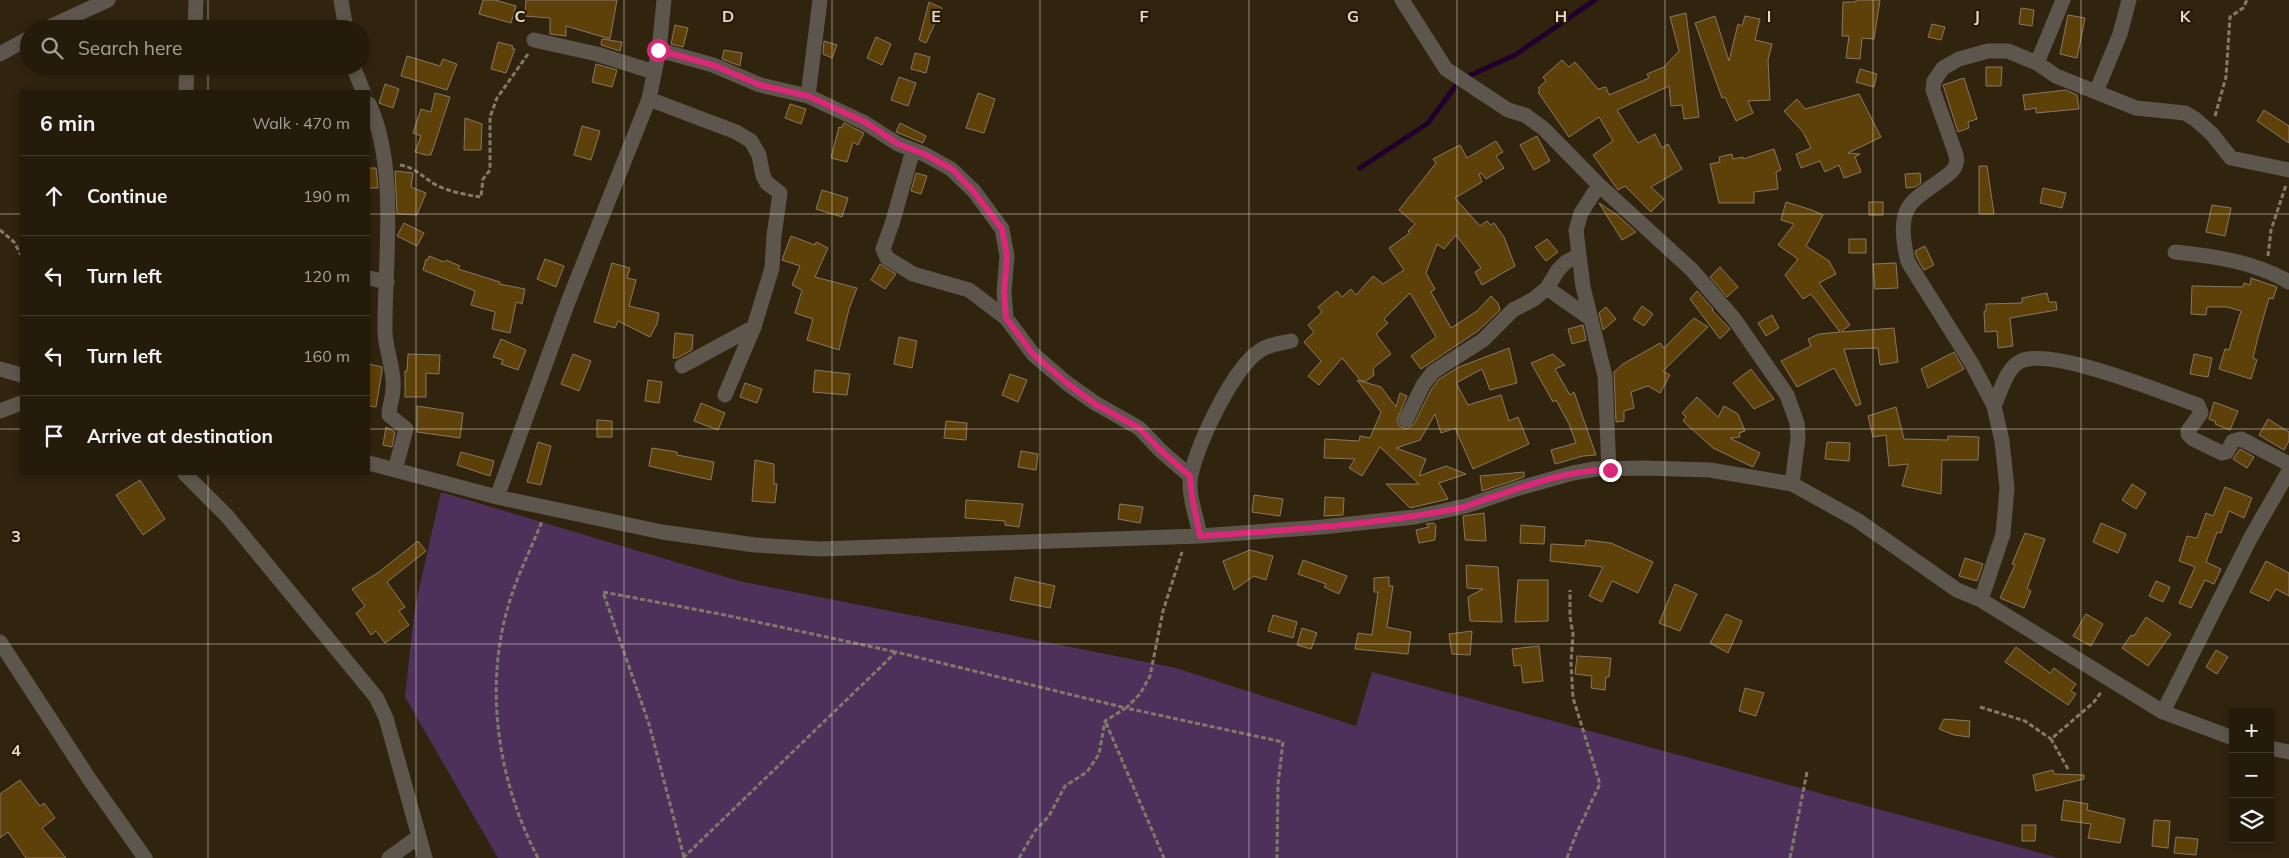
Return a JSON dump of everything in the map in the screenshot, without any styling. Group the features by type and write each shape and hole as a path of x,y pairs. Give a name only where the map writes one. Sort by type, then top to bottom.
{"street":[{"path":"65,20 108,0"},
{"path":"195,20 196,0"},
{"path":"341,0 344,20"},
{"path":"497,497 568,302 649,99 658,50 664,0"},
{"path":"808,96 820,0"},
{"path":"2037,63 2063,0"},
{"path":"2096,92 2120,34 2129,0"},
{"path":"1409,2 1446,69 1508,110 1525,115 1543,128 1599,186 1692,270 1735,320 1787,395 1797,423 1798,438 1792,484"},
{"path":"534,40 597,54 654,72"},
{"path":"0,54 20,43"},
{"path":"658,50 713,65 760,85 808,96 865,122 898,144 952,169 974,192 1002,229 1007,256 1004,292 1006,318"},
{"path":"1981,600 2003,534 2007,488 2002,441 1994,406 1972,364 1908,262 1904,223 1909,206 1926,189 1954,168 1957,162 1933,90 1934,81 1943,68 1959,59 1988,51 2008,51 2037,63 2056,76 2136,108 2185,113 2195,118 2211,133 2231,158 2288,177"},
{"path":"186,90 187,75"},
{"path":"357,75 363,90"},
{"path":"649,99 736,132 751,141 759,155 763,176 767,183 780,193 772,268 754,327 725,395"},
{"path":"370,107 378,130 376,156 389,251 385,339 394,388 389,416 406,429 396,470"},
{"path":"913,150 884,253 887,258 913,274 970,290 1006,318 1033,354 1068,384 1095,404 1139,428 1161,451 1190,476"},
{"path":"1599,186 1581,212 1576,230 1583,287 1605,376 1610,470"},
{"path":"2175,252 2213,255 2266,271 2289,282"},
{"path":"1406,420 1423,385 1433,372 1483,340 1513,310 1534,299 1546,288 1566,262 1579,255"},
{"path":"370,278 387,282"},
{"path":"1546,288 1591,319"},
{"path":"682,366 754,327"},
{"path":"1194,535 1190,476 1212,422 1238,372 1260,350 1274,344 1291,341"},
{"path":"1994,406 2010,370 2022,360 2046,357 2071,361 2198,405 2201,413 2188,430 2188,434 2193,439 2222,453 2227,452 2234,441 2241,439 2289,464"},
{"path":"0,369 20,375"},
{"path":"0,411 20,403"},
{"path":"370,463 497,497 662,532 755,545 819,548 1194,535 1322,527 1415,517 1466,506 1508,491 1573,473 1595,469 1710,470 1792,484 1857,520 1957,590 1981,600 2163,712 2229,737"},
{"path":"2163,712 2251,537 2289,471"},
{"path":"186,475 227,516 376,697 386,718 418,837 426,858"},
{"path":"0,642 145,858"},
{"path":"2274,749 2289,752"},
{"path":"388,858 418,837"}],"path":[{"path":"2211,133 2226,77 2230,17 2243,8 2247,0"},
{"path":"376,156 395,165 413,168 440,187 481,198 484,179 490,170 490,116 497,98 528,54 534,40"},
{"path":"2266,271 2271,230 2288,177"},
{"path":"0,230 14,242 20,253"},
{"path":"538,858 513,801 501,752 497,720 497,665 503,625 513,592 548,507"},
{"path":"1019,858 1049,816 1065,786 1088,772 1099,754 1105,722 1126,708 1140,694 1150,676 1162,612 1194,535"},
{"path":"1567,858 1600,784 1574,698 1571,663 1573,634 1570,617 1570,590"},
{"path":"896,652 684,858 649,724 603,592 720,614 896,652 1126,708 1283,742 1278,784 1277,858"},
{"path":"2051,739 2093,703 2112,679"},
{"path":"1980,707 2026,721 2051,739 2068,769"},
{"path":"1105,722 1164,858"},
{"path":"1790,858 1807,772"}],"shaded area":[{"path":"441,492 739,581 1176,668 1356,726 1372,672 2059,858 498,858 405,697 415,607"}],"building":[{"path":"483,0 495,0 516,6 511,23 479,14"},
{"path":"526,0 617,0 610,39 566,26 566,36 550,34 550,18 525,16"},
{"path":"1856,0 1880,0 1874,39 1862,38 1860,59 1846,58 1849,36 1842,36 1843,2 1856,2"},
{"path":"929,2 942,8 926,43 919,40"},
{"path":"2021,8 2034,10 2032,26 2019,24"},
{"path":"1686,13 1699,117 1684,119 1682,105 1671,106 1669,86 1617,110 1638,143 1655,134 1662,148 1668,144 1682,169 1651,187 1664,199 1651,212 1625,186 1618,190 1593,155 1613,141 1599,117 1569,137 1538,92 1540,90 1538,88 1546,81 1543,77 1562,60 1569,67 1575,62 1598,89 1606,87 1609,95 1649,78 1647,74 1664,67 1679,51 1670,17"},
{"path":"2068,15 2085,18 2077,58 2060,54"},
{"path":"1715,16 1729,61 1738,24 1742,26 1745,16 1760,19 1755,40 1772,44 1768,60 1770,100 1748,101 1753,113 1736,121 1725,97 1722,98 1695,23"},
{"path":"1932,24 1945,27 1941,40 1928,37"},
{"path":"675,25 688,28 683,47 671,44"},
{"path":"876,37 891,44 882,65 867,58"},
{"path":"602,39 622,42 620,51 601,45"},
{"path":"824,41 837,45 832,58 823,54"},
{"path":"498,42 513,46 512,49 515,49 506,73 491,69"},
{"path":"724,50 742,53 740,66 722,59"},
{"path":"915,53 930,57 926,73 911,69"},
{"path":"407,56 440,66 443,59 457,64 447,90 401,76"},
{"path":"596,64 617,70 612,87 592,82"},
{"path":"1986,67 2002,67 2001,86 1986,86"},
{"path":"1860,69 1877,74 1874,87 1856,82"},
{"path":"899,77 916,83 908,106 891,100"},
{"path":"1964,78 1977,119 1968,122 1969,128 1958,132 1943,85"},
{"path":"385,84 399,89 393,108 379,103"},
{"path":"2066,90 2077,95 2079,109 2036,113 2036,108 2025,110 2023,95"},
{"path":"435,93 450,97 431,155 426,155 415,152 421,136 413,133 421,109 431,112"},
{"path":"978,93 995,99 984,133 966,128"},
{"path":"1859,94 1881,137 1848,153 1860,154 1855,157 1861,172 1844,178 1839,165 1825,172 1820,161 1801,168 1796,154 1811,148 1803,132 1784,111 1797,99 1805,109"},
{"path":"790,104 806,109 801,124 785,118"},
{"path":"2264,110 2289,126 2289,143 2257,121"},
{"path":"465,118 482,124 481,150 464,150"},
{"path":"844,123 864,133 858,145 853,142 847,162 831,158 839,127 841,128"},
{"path":"900,123 926,136 923,143 896,132"},
{"path":"582,126 600,131 591,160 574,155"},
{"path":"1537,136 1550,161 1534,170 1520,145"},
{"path":"1496,141 1503,152 1496,156 1504,168 1486,179 1481,173 1479,174 1482,182 1455,198 1480,226 1487,221 1491,225 1494,223 1504,237 1515,266 1482,285 1475,272 1481,268 1456,235 1444,249 1437,244 1426,273 1435,289 1431,292 1451,328 1477,311 1491,296 1498,303 1500,310 1478,331 1421,369 1411,356 1436,337 1410,293 1384,319 1388,323 1376,334 1391,354 1373,368 1374,375 1366,381 1361,381 1342,358 1319,385 1308,376 1321,361 1304,342 1314,332 1308,325 1322,312 1318,307 1337,291 1342,297 1351,289 1356,295 1373,276 1383,284 1404,270 1389,248 1410,233 1408,231 1415,224 1399,210 1436,163 1433,159 1460,145 1467,158"},
{"path":"1774,149 1781,170 1776,172 1778,189 1754,192 1754,203 1719,203 1710,164 1720,162 1719,157 1732,154 1733,159 1743,157 1743,159"},
{"path":"1979,166 1987,166 1994,214 1979,214"},
{"path":"370,168 376,168 378,188 370,188"},
{"path":"395,171 413,173 411,187 426,193 417,215 397,214"},
{"path":"916,173 927,176 921,194 911,191"},
{"path":"1920,173 1921,183 1915,187 1906,188 1905,174"},
{"path":"2043,188 2066,193 2062,208 2040,203"},
{"path":"822,190 848,198 842,217 816,209"},
{"path":"1786,202 1823,215 1806,246 1829,261 1836,274 1819,283 1850,325 1841,332 1894,328 1898,362 1880,365 1878,348 1844,349 1861,404 1856,406 1834,368 1797,387 1781,361 1811,346 1808,339 1819,334 1840,332 1811,294 1803,299 1785,275 1798,259 1778,245 1794,224 1781,220"},
{"path":"1869,202 1883,202 1883,215 1869,215"},
{"path":"1599,203 1616,214 1636,232 1622,240"},
{"path":"2212,205 2231,208 2225,236 2206,232"},
{"path":"404,223 424,233 417,246 397,236"},
{"path":"791,236 815,245 816,242 828,248 815,277 857,288 849,309 839,350 807,340 813,319 795,313 802,290 792,285 800,266 782,260"},
{"path":"1547,239 1558,252 1546,261 1535,247"},
{"path":"1849,239 1866,239 1866,253 1849,253"},
{"path":"1925,246 1934,265 1924,270 1915,251"},
{"path":"429,256 444,262 446,260 460,266 458,269 500,282 499,284 525,289 522,304 516,302 510,333 492,329 495,312 471,305 475,291 423,270 426,259 428,260"},
{"path":"545,259 564,266 556,287 537,279"},
{"path":"612,263 630,268 627,278 636,280 629,306 659,313 657,324 650,337 618,321 615,328 594,322"},
{"path":"1896,263 1898,288 1875,289 1873,264"},
{"path":"880,264 896,274 885,289 871,280"},
{"path":"1720,267 1738,287 1727,297 1710,277"},
{"path":"2251,278 2277,287 2273,299 2269,298 2253,358 2257,360 2251,379 2219,369 2225,349 2229,350 2241,311 2227,307 2207,307 2206,315 2191,314 2192,286 2243,287 2244,283 2250,285"},
{"path":"1697,291 1730,329 1720,339 1690,299"},
{"path":"2047,293 2049,302 2056,302 2057,310 2010,318 2013,346 1998,348 1997,331 1985,332 1984,311 1986,311 1986,304 2022,303 2022,298"},
{"path":"1642,306 1653,314 1644,326 1633,319"},
{"path":"1606,307 1616,319 1603,330 1599,313"},
{"path":"1772,315 1779,328 1766,336 1758,323"},
{"path":"1694,318 1708,327 1663,371 1670,375 1660,393 1648,386 1631,392 1634,408 1624,411 1624,421 1616,422 1614,372 1623,364 1660,343 1664,348"},
{"path":"1583,325 1586,340 1572,344 1568,329"},
{"path":"675,333 693,335 692,350 677,358 673,358"},
{"path":"899,337 917,341 912,368 894,364"},
{"path":"501,339 526,350 518,370 501,364 503,360 493,357"},
{"path":"1509,348 1517,383 1490,390 1482,369 1456,383 1468,405 1501,395 1509,421 1518,417 1529,444 1473,469 1455,428 1441,433 1435,414 1420,440 1396,448 1426,459 1419,476 1446,466 1466,474 1439,483 1448,499 1410,508 1386,484 1419,484 1380,447 1362,476 1349,468 1355,459 1324,458 1325,439 1359,441 1360,436 1370,438 1381,412 1357,380 1381,387 1396,407 1400,393 1407,396 1397,420 1399,426 1407,429 1414,424 1431,390 1439,379 1459,367"},
{"path":"1954,352 1964,369 1928,388 1921,369"},
{"path":"408,354 440,355 439,374 426,373 426,397 405,397 405,371 407,371"},
{"path":"573,354 591,361 579,391 561,384"},
{"path":"1553,354 1565,365 1555,369 1570,395 1574,392 1596,455 1583,456 1555,464 1551,450 1576,443 1569,424 1556,400 1553,402 1531,363"},
{"path":"2194,354 2212,358 2208,377 2190,374"},
{"path":"370,364 382,367 376,407 370,406"},
{"path":"1751,369 1774,399 1754,409 1733,383"},
{"path":"815,370 850,374 847,395 813,392"},
{"path":"1010,374 1027,380 1018,402 1002,395"},
{"path":"648,380 662,382 659,403 645,401"},
{"path":"745,383 762,389 757,403 740,397"},
{"path":"1697,397 1718,417 1724,406 1738,414 1745,431 1739,433 1740,437 1730,438 1760,453 1753,467 1713,448 1683,421 1686,417 1682,413"},
{"path":"2214,402 2238,411 2230,430 2215,424 2216,422 2209,419"},
{"path":"701,403 725,413 718,430 694,421"},
{"path":"417,406 463,413 460,438 417,432"},
{"path":"1896,407 1904,439 1948,440 1948,436 1979,437 1978,460 1942,460 1941,494 1902,486 1908,464 1889,466 1886,435 1873,437 1868,416"},
{"path":"2268,419 2289,432 2289,441 2284,450 2259,435"},
{"path":"597,420 612,421 612,437 597,437"},
{"path":"946,421 967,423 966,440 944,438"},
{"path":"386,427 395,432 392,447 383,445"},
{"path":"538,442 551,446 541,485 527,482"},
{"path":"1827,442 1850,443 1849,461 1825,459"},
{"path":"652,448 677,452 677,455 714,462 711,480 649,466"},
{"path":"2240,449 2254,457 2247,468 2233,459"},
{"path":"1021,451 1038,454 1036,470 1018,467"},
{"path":"461,452 494,461 490,476 457,465"},
{"path":"755,460 774,464 774,484 777,484 775,503 752,501"},
{"path":"1524,472 1524,477 1482,491 1480,476"},
{"path":"140,480 165,519 143,535 116,495"},
{"path":"2132,484 2146,493 2136,509 2122,500"},
{"path":"2225,487 2252,498 2244,518 2229,511 2221,533 2217,532 2206,562 2221,569 2214,584 2205,580 2191,608 2179,603 2195,567 2179,561 2187,536 2197,538 2206,513 2213,516"},
{"path":"1254,495 1283,499 1280,516 1252,512"},
{"path":"1325,497 1344,498 1343,515 1324,516"},
{"path":"966,500 1023,504 1019,527 1005,525 1005,521 965,518"},
{"path":"1120,504 1143,507 1140,523 1118,519"},
{"path":"1484,513 1486,541 1465,540 1463,516"},
{"path":"1434,523 1436,526 1435,540 1419,543 1416,530 1429,527 1426,524"},
{"path":"2101,523 2126,534 2118,553 2093,542"},
{"path":"1521,525 1545,527 1544,544 1520,543"},
{"path":"2025,533 2045,539 2027,589 2031,591 2024,608 2000,598 2015,565 2012,564"},
{"path":"1586,540 1611,543 1653,562 1638,593 1612,581 1602,602 1589,596 1603,567 1550,561 1551,544 1585,546"},
{"path":"418,541 426,551 387,582 405,607 399,611 409,625 385,643 376,631 371,635 356,613 365,606 352,589 379,572"},
{"path":"1250,550 1273,556 1266,580 1254,576 1234,590 1223,561"},
{"path":"1965,558 1983,564 1977,581 1959,576"},
{"path":"1303,560 1347,576 1339,594 1324,587 1326,584 1298,574"},
{"path":"2266,561 2289,573 2289,596 2276,589 2269,601 2250,592"},
{"path":"1466,565 1498,567 1502,622 1470,621 1468,597 1483,589 1467,588"},
{"path":"1015,577 1055,586 1050,608 1010,600"},
{"path":"1389,577 1389,586 1393,586 1387,627 1411,632 1408,654 1355,649 1358,633 1372,635 1378,592 1374,592 1374,578"},
{"path":"1518,580 1548,580 1548,621 1515,622"},
{"path":"2156,581 2170,587 2163,602 2149,596"},
{"path":"1675,584 1697,594 1680,631 1659,623"},
{"path":"1726,614 1742,621 1728,653 1710,643"},
{"path":"2086,614 2103,624 2091,646 2073,636"},
{"path":"1273,615 1297,622 1293,638 1268,631"},
{"path":"2146,617 2171,634 2148,666 2122,648 2131,635 2134,636"},
{"path":"1302,628 1317,633 1311,649 1297,645"},
{"path":"1472,631 1470,655 1452,654 1449,634"},
{"path":"1539,646 1543,681 1523,683 1521,665 1514,666 1512,649"},
{"path":"2016,647 2050,673 2054,668 2076,684 2071,691 2076,694 2068,705 2005,662"},
{"path":"2216,650 2228,657 2217,674 2206,667"},
{"path":"1577,656 1611,658 1609,677 1606,677 1605,690 1591,688 1592,676 1575,674"},
{"path":"1745,688 1764,693 1756,716 1739,711"},
{"path":"1944,719 1970,721 1969,737 1954,735 1939,729"},
{"path":"2053,770 2054,774 2084,775 2084,779 2036,791 2033,775"},
{"path":"20,780 40,806 44,803 55,818 42,828 66,858 26,858 8,832 0,838 0,794"},
{"path":"2064,800 2088,804 2087,810 2125,819 2120,843 2088,838 2091,824 2061,820"},
{"path":"2154,820 2170,821 2168,848 2152,846"},
{"path":"2022,825 2036,825 2035,841 2022,841"},
{"path":"2176,837 2198,839 2196,855 2174,853"}],"waterway":[{"path":"1360,168 1428,123 1460,80 1515,55 1595,0"}],"route":[{"path":"658,50 713,65 760,85 808,96 865,122 886,138 933,158 952,169 974,192 1002,229 1007,256 1004,292 1006,318 1033,354 1095,404 1139,428 1161,451 1190,476 1200,536 1322,527 1415,517 1466,506 1493,496 1573,473 1595,469 1610,470"}]}
